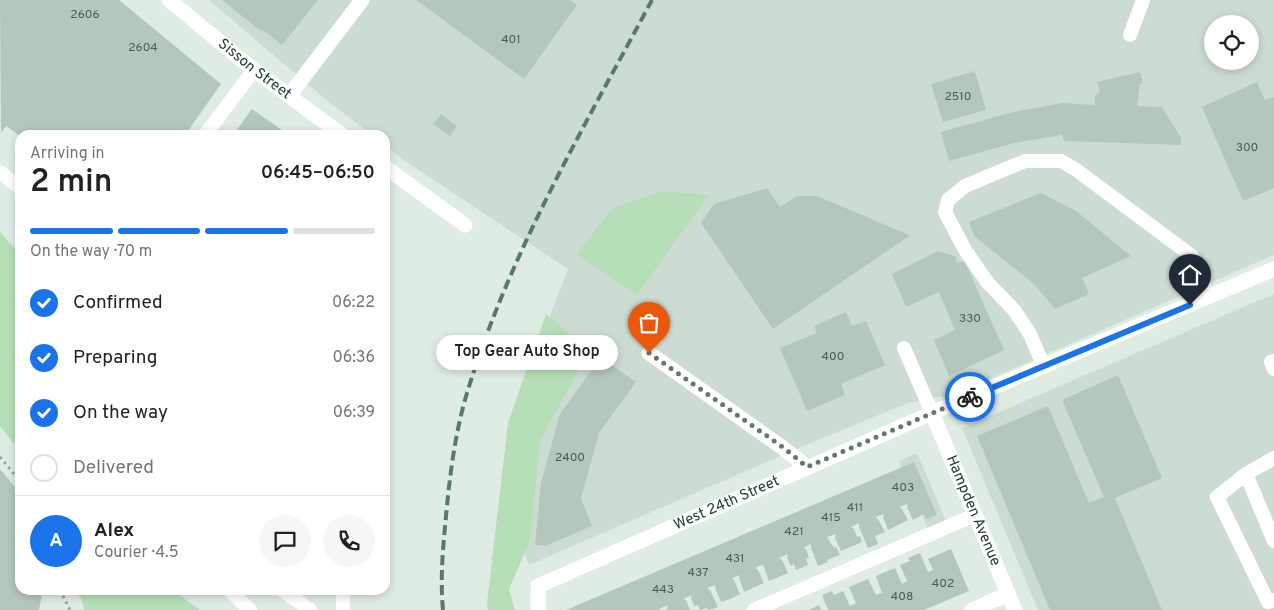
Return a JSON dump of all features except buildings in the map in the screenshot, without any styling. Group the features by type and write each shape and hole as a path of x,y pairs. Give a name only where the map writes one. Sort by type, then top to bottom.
{"street":[{"name":"Sisson Street","path":"169,0 254,70 335,130"},
{"path":"288,96 362,0"},
{"path":"390,170 465,225"},
{"name":"West 24th Street","path":"538,610 538,586 932,413 1274,269"},
{"path":"649,353 784,448 807,467"},
{"name":"Hampden Avenue","path":"932,413 1015,610"},
{"path":"972,610 1008,594"}],"lane":[{"path":"1130,34 1143,0"},
{"path":"209,130 254,70"},
{"path":"1044,367 1030,334 1014,310 988,283 965,250 945,212 948,200 966,186 1025,161 1061,161 1075,169 1192,256 1208,297"},
{"path":"0,172 15,184"},
{"path":"904,348 932,413"},
{"path":"1274,361 1271,362 1274,369"},
{"path":"1274,458 1246,474 1217,497 1268,602 1274,600"},
{"path":"1246,474 1274,541"},
{"path":"754,610 975,515"},
{"path":"234,595 250,610"},
{"path":"289,595 310,610"},
{"path":"343,610 344,595"}],"path":[{"path":"0,457 15,474"},
{"path":"62,595 70,610"}],"shaded area":[{"path":"209,0 1274,0 1274,255 955,394 908,403 529,565 521,546 524,400 552,310 568,269 405,161 390,149 390,130 365,130 325,99"},
{"path":"1274,294 1274,610 1038,610 962,428"},
{"path":"917,453 948,526 930,534 899,461"}],"green space":[{"path":"662,191 709,195 637,295 576,254 613,208"},
{"path":"0,232 15,249 15,445 0,426"},
{"path":"546,314 589,351 540,441 530,540 509,590 515,610 488,610 487,603 508,423"},
{"path":"79,595 179,595 200,610 84,610"}],"railway":[{"path":"443,610 443,551 454,454 459,423 484,341 526,241 550,192 652,0"}],"way so far":[{"path":"649,353 784,448 807,467 970,397"}],"place":[{"name":"Top Gear Auto Shop","path":"649,353"}],"route":[{"path":"970,397 1190,305"}]}
